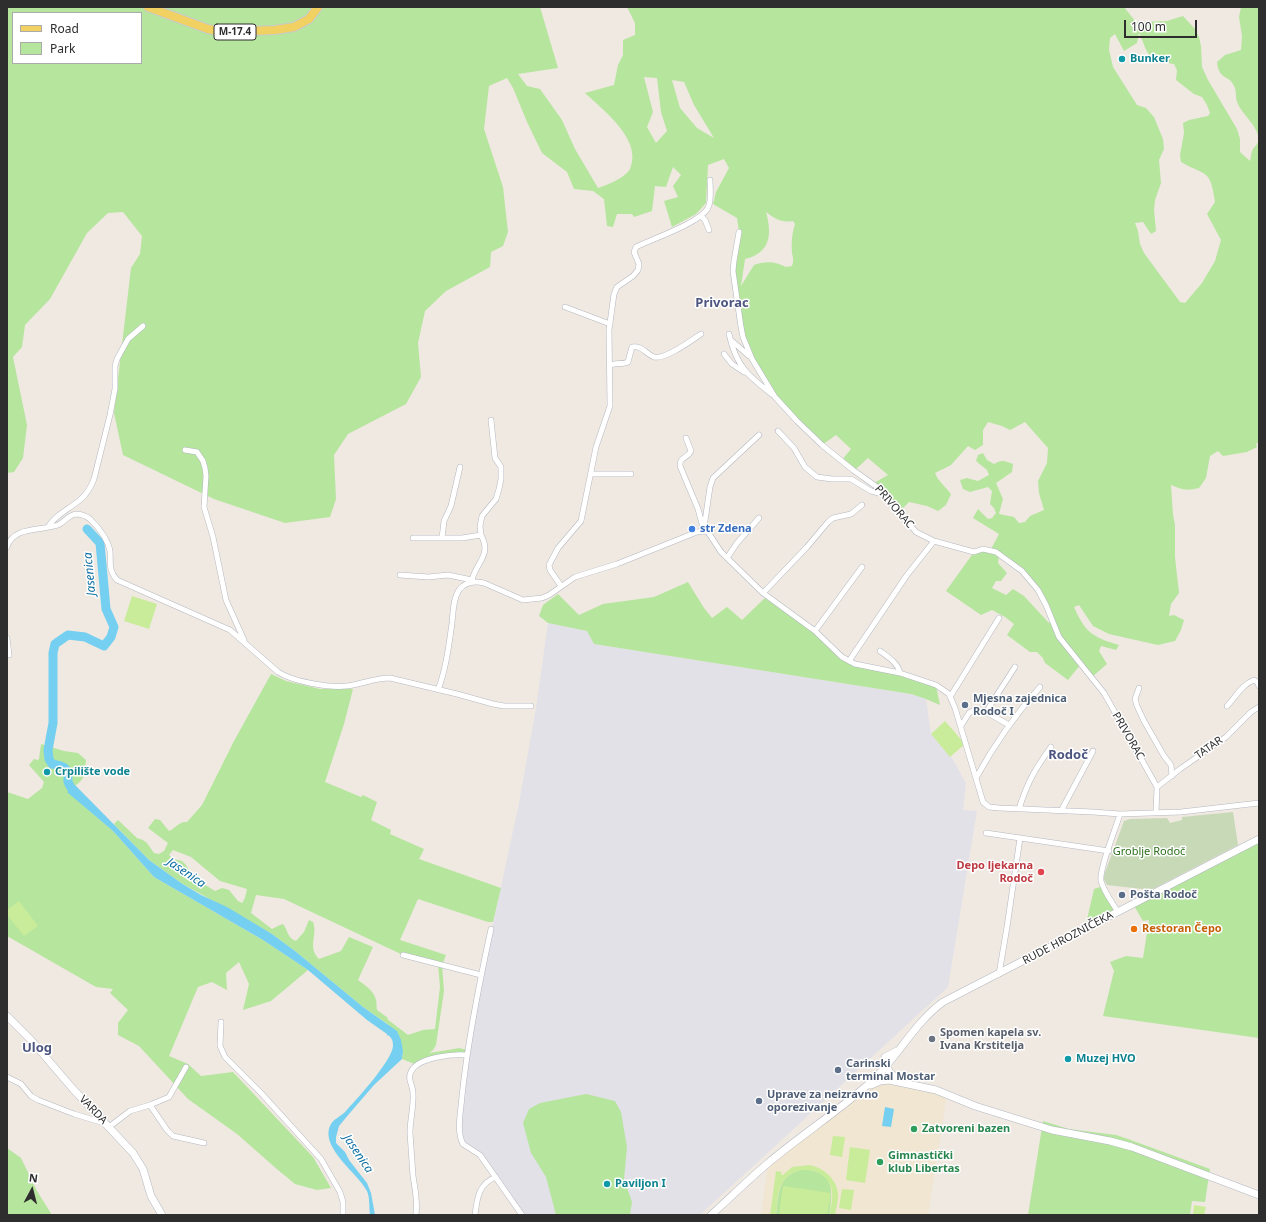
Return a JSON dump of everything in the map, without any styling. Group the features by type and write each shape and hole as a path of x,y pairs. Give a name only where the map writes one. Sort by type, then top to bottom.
{"main road":[{"name":"M-17.4","path":"148,7 208,30 225,32 275,30 294,27 309,19 318,7"}],"street":[{"path":"561,586 549,568 550,563 561,544 581,521 596,448 610,406 610,324 615,291 638,270 639,264 634,252 636,247 664,236 702,216 710,202 710,180"},
{"path":"702,216 709,230"},
{"name":"PRIVORAC","path":"739,232 734,261 734,281 743,337 752,359 775,397 822,445 853,470 871,482 885,495 916,532 934,541 974,552 983,549 996,552 1022,570 1032,581 1043,600 1059,637 1104,693 1157,787"},
{"path":"565,307 610,324"},
{"path":"48,527 53,520 80,500 90,488 94,479 110,414 115,389 115,366 117,359 128,339 143,326"},
{"path":"610,366 613,364 623,364 628,362 632,347 638,347 653,356 661,357 701,334"},
{"path":"730,334 733,349 745,372"},
{"path":"731,340 752,359"},
{"path":"724,354 732,364 745,372 775,397"},
{"path":"438,690 442,676 456,596 462,587 472,581 478,565 486,551 486,545 481,535 480,526 482,516 496,499 501,479 501,467 495,458 491,420"},
{"path":"778,432 794,448 805,467 817,477 828,479 850,479 871,491 885,495"},
{"path":"704,531 710,487 713,478 759,435"},
{"path":"686,438 691,451 689,455 682,459 679,464 696,505 704,531"},
{"path":"185,450 197,452 203,461 206,476 204,507 213,537 226,600 246,643"},
{"path":"442,538 444,521 451,506 460,467"},
{"path":"591,474 631,474"},
{"path":"763,593 807,547 828,522 833,518 851,514 862,505"},
{"path":"7,547 9,540 20,533 56,525 64,522 68,517 74,515 86,516 91,520 108,544 110,550 111,571 117,580 230,630 278,672 292,678 336,686 390,678 504,706 531,706"},
{"path":"727,558 737,543 758,518"},
{"path":"400,575 428,577 448,575 484,583 515,597 528,600 542,598 549,595 582,574 617,564 697,532 708,532 716,547 763,593 815,630 842,657 864,667 900,673 936,685 943,689 950,697 956,708 983,802 992,808 1120,814 1156,814 1259,803"},
{"path":"413,538 462,538 481,535"},
{"path":"849,661 907,575 934,541"},
{"path":"815,630 862,568"},
{"path":"950,697 999,618"},
{"path":"7,638 10,655"},
{"path":"880,652 899,668 900,673"},
{"path":"986,712 1015,667"},
{"path":"1227,706 1233,700 1238,691 1250,681 1254,680 1259,686"},
{"path":"976,778 1009,725 1040,687"},
{"path":"1139,688 1135,699 1137,706 1160,750 1172,765 1172,776"},
{"name":"TATAR","path":"1157,787 1186,764 1226,737 1251,712 1259,707"},
{"path":"961,726 972,711 978,710 986,712 1009,725"},
{"path":"1019,809 1024,791 1034,770 1050,747"},
{"path":"1061,811 1092,751"},
{"path":"1156,814 1157,787"},
{"path":"1118,912 1104,890 1101,880 1101,870 1120,814"},
{"path":"986,833 1108,850"},
{"path":"999,974 1008,924 1020,838"},
{"name":"RUDE HROZNIČEKA","path":"858,1094 894,1058 934,1008 943,1002 1259,839"},
{"path":"491,929 466,1054 460,1127 462,1141 467,1147 480,1154 522,1215"},
{"path":"403,955 481,976"},
{"name":"VARDA","path":"7,1016 31,1040 43,1056 133,1153 139,1161 151,1196 162,1215"},
{"path":"221,1022 220,1046 225,1057 261,1093 321,1159 340,1192 343,1202 343,1215"},
{"path":"885,1057 896,1052 903,1046"},
{"path":"416,1215 417,1197 413,1173 410,1131 414,1092 410,1081 410,1074 413,1068 424,1061 447,1055 466,1054"},
{"path":"7,1078 16,1080 31,1096 38,1100 107,1125 130,1111 169,1097 186,1067"},
{"path":"884,1069 884,1075 889,1080"},
{"path":"884,1069 904,1082"},
{"path":"711,1215 768,1164 858,1094 876,1082 884,1080 904,1082 936,1090 986,1110 1052,1130 1110,1141 1132,1147 1259,1194"},
{"path":"150,1105 167,1130 173,1136 180,1139 204,1143"},
{"path":"475,1215 477,1200 483,1186 490,1179 496,1177"}],"shaded area":[{"path":"548,623 587,631 594,644 911,694 926,699 931,734 952,758 966,783 963,810 977,811 948,987 700,1215 525,1215 479,1151 464,1141 461,1124 466,1061 481,980 519,803 536,708"},
{"path":"880,1081 947,1094 928,1215 761,1215 768,1164 856,1096"}],"green space":[{"path":"7,7 540,7 558,68 518,74 527,86 540,89 562,120 575,149 598,188 611,183 628,172 633,158 631,147 619,126 585,93 614,85 618,65 623,55 623,40 635,35 635,23 627,7 1124,7 1136,22 1167,21 1183,16 1195,29 1199,37 1202,67 1237,129 1240,139 1240,152 1250,161 1252,150 1258,142 1257,132 1240,109 1235,88 1230,80 1222,75 1218,68 1217,62 1225,55 1241,50 1242,36 1239,17 1241,7 1259,7 1259,442 1256,444 1257,447 1247,452 1223,456 1218,451 1210,456 1206,478 1199,488 1185,490 1171,485 1175,525 1175,557 1179,593 1171,604 1169,616 1174,615 1184,620 1175,641 1158,645 1109,634 1093,626 1079,605 1074,607 1082,622 1090,632 1102,639 1119,645 1116,650 1101,646 1099,651 1107,664 1092,677 1081,664 1068,680 1045,663 1043,658 1037,652 1030,652 1007,635 1014,624 1005,617 992,610 981,615 946,591 974,552 983,549 999,556 998,563 1007,573 1001,581 996,581 992,588 1006,595 1013,589 1024,596 1048,622 1052,624 1045,606 1032,582 1012,562 996,552 990,551 999,534 973,518 978,509 988,519 992,518 996,513 990,504 992,491 988,487 970,492 963,489 960,480 967,478 978,481 989,475 987,470 976,461 978,455 983,453 987,460 994,464 999,461 1004,461 1013,464 1012,472 996,483 1003,499 999,514 1014,517 1019,523 1025,522 1030,516 1044,510 1039,493 1038,481 1047,463 1048,448 1025,422 1010,430 988,422 983,430 983,445 975,450 968,446 951,465 935,473 938,479 951,494 946,505 938,511 927,506 909,502 900,511 874,483 888,475 868,458 856,469 842,460 851,449 836,435 822,445 775,397 747,349 741,327 734,281 734,261 739,232 737,218 713,204 716,192 729,168 724,159 708,165 706,203 696,214 672,227 664,201 678,197 673,186 681,175 673,167 666,187 655,186 652,211 634,217 632,214 617,214 613,227 607,226 604,199 593,191 574,189 567,172 542,153 513,88 507,78 489,86 484,129 503,187 508,232 503,246 491,252 490,267 446,291 425,311 418,343 421,377 406,404 348,434 334,455 336,499 330,517 285,523 214,499 123,455 114,413 131,268 140,254 142,236 123,212 108,213 87,233 50,299 25,325 22,347 13,357 27,425 23,458 14,472 7,473","holes":["1139,33 1150,56 1158,61 1174,64 1177,70 1176,80 1194,94 1202,97 1210,113 1208,116 1189,120 1183,123 1184,133 1180,155 1181,162 1202,172 1209,178 1215,202 1207,214 1221,240 1215,261 1202,283 1185,303 1180,302 1144,253 1140,244 1135,223 1143,222 1151,234 1156,231 1154,210 1155,200 1161,183 1159,160 1164,149 1163,139 1154,117 1146,108 1137,105 1113,67 1109,50 1110,38 1115,34 1124,51 1137,43","644,77 657,78 661,112 667,131 656,143 647,127 653,112","672,80 684,82 694,105 714,138 697,128 680,108","766,212 779,220 793,221 795,224 792,242 792,266 786,267 770,262 754,265 741,286 745,259 760,252 768,242 768,220"]},
{"path":"688,582 712,618 727,607 742,620 766,597 814,633 845,660 899,674 936,686 940,705 911,694 594,644 587,631 548,623 539,616 543,605 558,594 579,615 603,604 654,597"},
{"path":"132,596 157,604 149,629 124,621"},
{"path":"271,674 286,681 320,689 353,689 344,724 325,782 361,797 363,795 377,802 371,820 391,830 390,834 424,849 419,859 501,888 493,922 488,922 418,899 400,940 446,955 442,965 444,991 436,1045 429,1053 460,1048 468,1049 466,1055 455,1054 417,1065 402,1059 403,1051 389,1025 363,1007 272,934 181,883 149,860 114,824 118,820 137,838 147,843 154,853 159,854 164,851 168,843 148,828 155,819 160,820 169,831 184,822 187,822 202,805 234,741","holes":["173,850 191,857 220,881 247,889 242,903 238,901 229,890 222,888 215,891 194,878 182,861 173,859 169,855","256,895 284,899 403,955 438,964 440,987 435,1029 423,1030 408,1035 377,1010 375,997 369,988 358,980 373,947 349,937 341,951 319,959 313,946 313,922 309,920 304,932 296,941 293,940 289,936 283,924 272,929 251,913"]},
{"path":"945,721 965,744 950,757 931,734"},
{"path":"41,744 64,751 78,753 86,760 82,779 68,792 113,831 154,877 263,940 308,970 271,1001 243,1010 249,984 239,962 226,973 227,990 212,982 198,987 169,1056 188,1064 201,1076 233,1072 313,1157 331,1188 317,1190 295,1184 237,1134 188,1099 139,1046 118,1035 118,1023 128,1010 110,993 113,989 96,987 7,936 7,792 28,799 42,788 44,782 29,765 34,759 39,759"},
{"name":"Groblje Rodoč","path":"1233,812 1238,845 1151,890 1107,885 1103,878 1124,821 1130,819 1167,818 1170,823 1182,820 1182,817"},
{"path":"1259,839 1259,1038 1103,1016 1114,971 1110,962 1126,956 1143,958 1149,920 1143,921 1133,904"},
{"path":"1103,886 1118,912 1089,927 1086,924 1094,889"},
{"path":"19,901 38,926 24,936 7,915 7,910"},
{"path":"586,1094 615,1101 621,1112 627,1147 624,1179 632,1202 630,1215 556,1215 546,1177 531,1153 523,1123 529,1109 540,1103"},
{"path":"1043,1121 1069,1129 1116,1135 1210,1169 1205,1202 1192,1201 1190,1215 1028,1215"},
{"path":"833,1136 845,1137 842,1157 830,1155"},
{"path":"850,1147 870,1150 865,1183 846,1180"},
{"path":"7,1148 21,1158 37,1191 52,1215 7,1215"},
{"path":"810,1165 824,1171 835,1183 838,1201 835,1215 829,1215 832,1194 831,1187 827,1179 814,1171 806,1170 798,1171 784,1179 779,1190 776,1215 770,1215 776,1171 782,1172 781,1175 783,1175 792,1167"},
{"path":"803,1169 821,1174 830,1184 831,1198 829,1215 776,1215 781,1186 788,1176"},
{"path":"783,1186 831,1193 827,1215 779,1215"},
{"path":"842,1189 854,1190 851,1210 839,1208"},
{"path":"1194,1205 1206,1207 1204,1215 1193,1215"}],"water":[{"path":"76,786 149,860 181,883 201,895 227,907 272,934 363,1007 397,1031 401,1040 403,1051 402,1059 374,1085 349,1114 339,1126 336,1137 336,1143 345,1152 349,1160 367,1183 371,1193 375,1215 370,1215 368,1194 363,1184 341,1160 330,1142 328,1133 332,1122 345,1112 357,1099 387,1061 393,1046 391,1038 367,1020 308,970 263,940 154,877 113,831 67,792"},
{"path":"885,1107 894,1109 891,1127 882,1126"}],"waterway":[{"name":"Jasenica","path":"79,796 70,786 67,771 61,766 52,764 49,759 48,750 53,723 53,653 55,644 68,635 85,637 104,646 111,637 114,627 106,609 100,543 87,529"}],"place":[{"name":"Bunker","path":"1122,59"},
{"name":"str Zdena","path":"692,529"},
{"name":"Mjesna zajednica Rodoč I","path":"965,705"},
{"name":"Crpilište vode","path":"47,772"},
{"name":"Depo ljekarna Rodoč","path":"1041,872"},
{"name":"Pošta Rodoč","path":"1122,895"},
{"name":"Restoran Čepo","path":"1134,929"},
{"name":"Spomen kapela sv. Ivana Krstitelja","path":"932,1039"},
{"name":"Muzej HVO","path":"1068,1059"},
{"name":"Carinski terminal Mostar","path":"838,1070"},
{"name":"Uprave za neizravno oporezivanje","path":"759,1101"},
{"name":"Zatvoreni bazen","path":"914,1129"},
{"name":"Gimnastički klub Libertas","path":"880,1162"},
{"name":"Paviljon I","path":"607,1184"}],"district":[{"name":"Privorac","path":"722,303"},
{"name":"Rodoč","path":"1068,755"},
{"name":"Ulog","path":"37,1048"}]}
